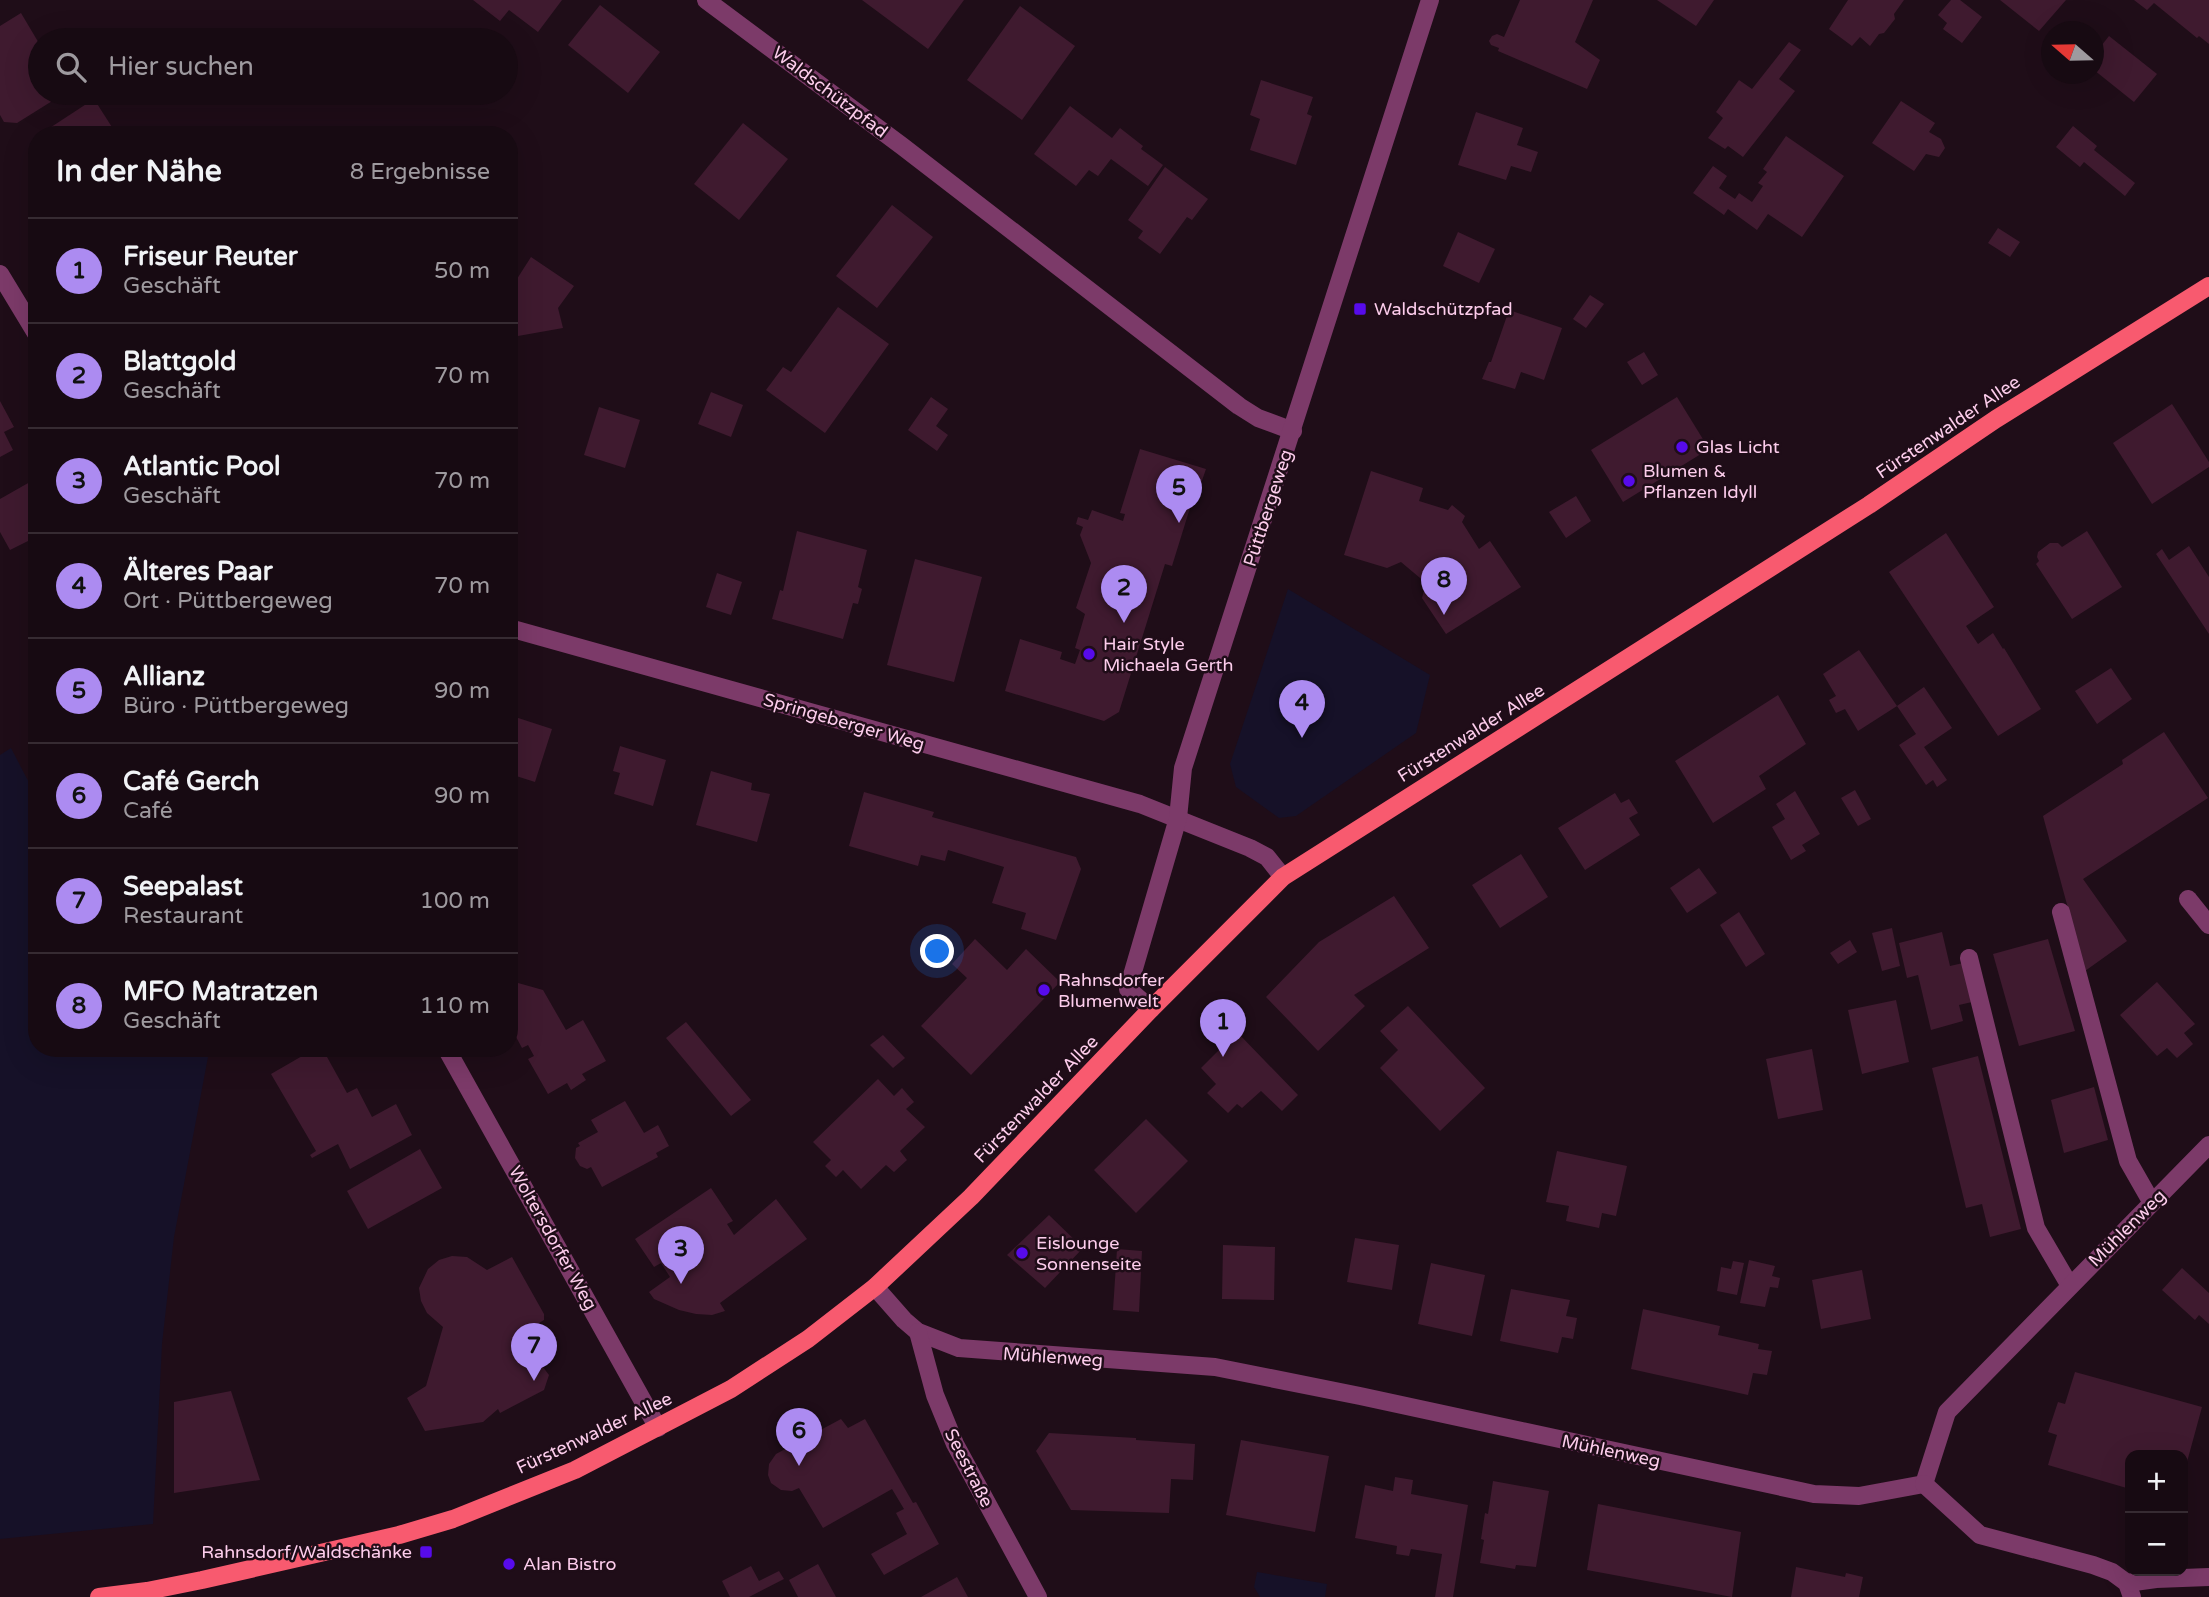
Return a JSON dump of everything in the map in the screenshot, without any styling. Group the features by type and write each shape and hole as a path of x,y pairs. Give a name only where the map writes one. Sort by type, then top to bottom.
{"main road":[{"name":"Fürstenwalder Allee","path":"99,1597 147,1591 399,1535 453,1518 575,1469 731,1389 807,1339 875,1286 971,1197 1151,1009 1283,877 1869,505 1996,419 2209,286"}],"street":[{"name":"Waldschützpfad","path":"706,0 902,146 1239,406 1258,418 1293,431"},
{"name":"Püttbergeweg","path":"1151,1009 1128,989 1178,818 1184,768 1430,0"},
{"path":"0,274 28,320"},
{"name":"Springeberger Weg","path":"518,631 1140,804 1236,841 1267,856 1283,877"},
{"path":"2188,899 2209,925"},
{"path":"2061,912 2128,1161 2152,1203"},
{"path":"1969,958 2036,1228 2070,1286"},
{"name":"Woltersdorfer Weg","path":"451,1057 658,1428"},
{"name":"Mühlenweg","path":"875,1286 918,1332 959,1348 1215,1367 1814,1494 1859,1496 1924,1484 1948,1412 2209,1145"},
{"name":"Seestraße","path":"918,1332 935,1395 955,1444 1038,1597"},
{"path":"1924,1484 1980,1535 2112,1572 2129,1590 2156,1579 2209,1577"}],"shaded area":[{"path":"1288,589 1430,675 1416,733 1296,816 1279,818 1236,787 1230,764"},
{"path":"11,748 28,781 28,1057 208,1057 174,1237 162,1344 153,1524 0,1539 0,755"},
{"path":"1257,1572 1327,1584 1325,1597 1260,1597 1254,1587"}],"building":[{"path":"473,0 562,0 538,32 509,10 500,21"},
{"path":"862,0 964,0 928,49"},
{"path":"1520,0 1593,0 1575,42 1600,60 1587,89 1498,51 1499,48 1491,45 1489,41 1492,36 1497,34 1504,37"},
{"path":"1657,0 1714,0 1696,26"},
{"path":"1848,0 1904,0 1894,14 1895,19 1870,46 1860,37 1852,46 1829,29"},
{"path":"1951,0 1960,0 1982,17 1962,43 1943,29 1947,23 1938,15"},
{"path":"2000,0 2066,0 2048,21 2041,21 2039,31"},
{"path":"2134,0 2209,0 2209,44 2199,36 2197,38 2154,3 2147,10"},
{"path":"600,5 660,52 628,93 568,45"},
{"path":"1020,6 1075,46 1022,120 967,80"},
{"path":"21,13 30,28 28,105 46,105 17,123 4,122 0,115 0,26"},
{"path":"2109,36 2157,74 2134,102 2104,78 2104,42"},
{"path":"1789,42 1801,50 1779,79 1795,91 1743,157 1728,146 1725,149 1708,138 1723,118 1716,112 1739,80 1752,89"},
{"path":"1261,80 1313,97 1307,114 1312,116 1296,165 1250,150 1260,119 1250,115"},
{"path":"1901,101 1935,123 1929,132 1941,139 1945,148 1939,157 1926,154 1914,171 1872,143"},
{"path":"85,105 98,105 111,126 53,126"},
{"path":"1070,106 1112,138 1120,128 1143,146 1141,149 1163,165 1148,186 1111,159 1098,176 1089,170 1076,186 1034,154"},
{"path":"1476,112 1523,128 1517,145 1538,152 1531,172 1511,166 1506,180 1458,165"},
{"path":"743,123 788,159 739,220 694,184"},
{"path":"2073,126 2097,146 2094,150 2135,183 2125,196 2084,162 2080,167 2056,147"},
{"path":"1786,136 1844,176 1802,237 1768,214 1757,230 1728,209 1724,215 1693,193 1713,166 1727,176 1719,188 1735,199 1739,193 1752,202 1763,186 1758,183 1767,172 1763,169"},
{"path":"1165,167 1208,199 1192,220 1187,217 1160,254 1138,238 1143,231 1128,220"},
{"path":"892,205 933,237 877,308 836,276"},
{"path":"1998,228 2020,242 2010,257 1988,243"},
{"path":"1458,232 1495,249 1479,283 1443,266"},
{"path":"531,257 574,286 558,308 563,328 518,336 518,277"},
{"path":"1590,295 1604,304 1586,328 1573,319"},
{"path":"838,307 889,344 825,433 766,390 783,367 791,372"},
{"path":"1509,310 1562,328 1544,380 1521,372 1515,389 1482,379 1491,362"},
{"path":"1644,352 1658,375 1642,385 1627,362"},
{"path":"711,392 743,405 731,437 698,424"},
{"path":"931,397 948,409 936,426 948,435 937,451 908,430"},
{"path":"1677,397 1709,449 1623,502 1591,450"},
{"path":"0,401 14,427 4,432 13,450 0,457"},
{"path":"2172,404 2209,462 2209,467 2152,504 2113,443"},
{"path":"599,407 640,420 625,468 584,455"},
{"path":"1140,449 1206,469 1197,495 1194,495 1172,566 1165,564 1119,712 1104,721 1005,691 1020,639 1062,652 1060,659 1075,664 1080,650 1075,648 1085,614 1076,608 1091,563 1080,535 1083,527 1076,524 1078,517 1088,520 1092,510 1123,521 1125,514 1120,513"},
{"path":"1371,471 1423,488 1419,501 1448,510 1452,505 1465,516 1462,522 1479,549 1490,541 1521,587 1446,634 1422,598 1426,583 1401,562 1387,568 1344,555"},
{"path":"28,483 28,541 10,550 0,532 0,499"},
{"path":"1576,496 1591,521 1566,538 1549,512"},
{"path":"797,531 867,550 858,587 862,589 858,604 853,603 843,639 772,619 780,590 783,591"},
{"path":"2087,531 2122,587 2072,619 2036,564 2039,561 2037,557 2038,552 2050,543 2058,543 2062,547"},
{"path":"1946,533 1994,607 1966,626 1978,644 1993,633 2041,709 1998,736 1889,572"},
{"path":"2189,546 2209,577 2209,634 2156,554 2162,549 2169,560"},
{"path":"915,559 982,577 954,682 887,665"},
{"path":"717,573 742,582 731,615 706,607"},
{"path":"1859,650 1897,706 1858,731 1845,709 1836,713 1829,700 1836,696 1823,674"},
{"path":"2111,668 2132,699 2097,724 2075,691"},
{"path":"1924,687 1952,728 1924,747 1947,780 1937,787 1933,780 1926,785 1899,745 1916,734 1897,706"},
{"path":"1778,695 1806,744 1759,776 1766,789 1713,823 1675,761"},
{"path":"518,718 552,729 535,782 518,777"},
{"path":"2164,732 2208,798 2083,879 2127,941 2085,971 2043,816 2123,764 2122,760"},
{"path":"620,746 666,760 653,806 614,794 620,773 613,771"},
{"path":"711,771 752,783 751,790 770,794 757,842 696,825"},
{"path":"1855,790 1871,819 1858,826 1841,798"},
{"path":"1795,791 1820,834 1802,845 1806,851 1791,860 1772,827 1785,819 1776,804"},
{"path":"864,792 934,812 932,817 1076,857 1081,869 1056,940 1021,929 1026,913 992,903 1004,867 948,850 945,861 921,855 918,866 849,846"},
{"path":"1615,793 1621,803 1629,799 1638,813 1629,818 1640,835 1585,870 1558,828"},
{"path":"1521,854 1548,897 1500,928 1472,885"},
{"path":"1699,868 1717,893 1687,913 1670,888"},
{"path":"1394,896 1429,948 1354,995 1365,1006 1318,1051 1266,997 1319,942"},
{"path":"1739,912 1765,954 1746,967 1720,925"},
{"path":"1892,928 1900,966 1882,971 1872,933"},
{"path":"1942,932 1950,966 1963,963 1972,1002 1959,1005 1963,1021 1931,1030 1918,975 1907,978 1899,943"},
{"path":"975,939 1007,970 1026,949 1060,982 971,1075 921,1026 967,978 952,964"},
{"path":"2048,939 2075,1031 2019,1046 1993,954"},
{"path":"1850,940 1857,952 1838,964 1830,953"},
{"path":"2157,982 2195,1024 2184,1033 2193,1044 2177,1058 2167,1048 2157,1056 2120,1015"},
{"path":"518,983 543,990 566,1030 583,1020 606,1061 582,1074 586,1080 571,1090 567,1083 548,1094 528,1059 534,1056 528,1045 522,1048 518,1041"},
{"path":"1896,1000 1909,1062 1862,1074 1848,1010"},
{"path":"1408,1006 1485,1088 1440,1131 1380,1068 1398,1050 1380,1031"},
{"path":"686,1022 751,1100 731,1116 666,1038"},
{"path":"1237,1032 1298,1095 1282,1111 1261,1091 1242,1108 1237,1104 1228,1113 1207,1093 1216,1084 1201,1068"},
{"path":"883,1035 905,1058 893,1068 870,1045"},
{"path":"1812,1049 1823,1110 1778,1119 1766,1059"},
{"path":"1978,1056 2021,1229 1990,1237 1982,1204 1966,1208 1932,1068"},
{"path":"300,1057 327,1057 347,1093 357,1088 372,1117 396,1104 412,1135 350,1169 338,1144 312,1158 310,1155 316,1151 271,1074"},
{"path":"878,1079 894,1096 902,1088 914,1102 906,1109 925,1127 900,1151 907,1160 894,1172 886,1165 861,1189 843,1170 836,1177 825,1166 831,1160 813,1142"},
{"path":"2094,1087 2108,1140 2064,1153 2051,1100"},
{"path":"625,1101 644,1133 658,1125 669,1146 656,1153 658,1157 602,1187 591,1167 587,1169 580,1166 575,1158 576,1148 580,1146 578,1143 598,1132 591,1120"},
{"path":"1146,1119 1188,1161 1136,1213 1094,1170"},
{"path":"420,1149 442,1188 368,1229 347,1191"},
{"path":"1557,1151 1627,1166 1616,1216 1602,1213 1599,1228 1566,1221 1569,1206 1546,1202"},
{"path":"711,1188 733,1221 727,1224 734,1235 776,1199 807,1239 720,1303 725,1311 712,1315 679,1310 654,1299 649,1292 670,1277 661,1263 654,1267 635,1239"},
{"path":"1049,1215 1083,1248 1045,1288 1007,1255"},
{"path":"1355,1238 1399,1245 1392,1290 1347,1282"},
{"path":"1223,1245 1275,1247 1274,1300 1222,1299"},
{"path":"1117,1249 1142,1251 1139,1312 1113,1310"},
{"path":"452,1256 467,1257 487,1270 512,1257 544,1314 544,1320 521,1334 533,1335 541,1353 540,1363 549,1375 544,1390 500,1413 498,1409 483,1422 425,1431 407,1398 426,1386 443,1327 427,1313 419,1288 428,1269 439,1260"},
{"path":"1749,1260 1775,1266 1772,1276 1780,1278 1778,1288 1770,1287 1765,1307 1740,1303"},
{"path":"1733,1261 1744,1263 1737,1295 1717,1291 1721,1267 1731,1269"},
{"path":"1431,1263 1485,1275 1472,1336 1418,1324"},
{"path":"2182,1268 2209,1293 2209,1324 2199,1315 2195,1320 2162,1290"},
{"path":"1862,1270 1871,1319 1821,1329 1812,1280"},
{"path":"1511,1289 1570,1300 1566,1316 1577,1318 1573,1339 1562,1337 1558,1353 1500,1341"},
{"path":"1643,1309 1720,1326 1718,1335 1759,1344 1758,1349 1772,1351 1767,1375 1753,1373 1748,1395 1631,1369"},
{"path":"2075,1372 2202,1407 2188,1458 2188,1450 2125,1450 2125,1488 2048,1465 2057,1435 2048,1432 2058,1402 2065,1404"},
{"path":"231,1391 260,1480 174,1493 174,1402"},
{"path":"841,1419 848,1428 865,1419 939,1544 884,1575 871,1554 907,1534 896,1513 904,1509 892,1489 823,1528 799,1488 792,1491 781,1490 771,1483 768,1475 769,1464 776,1454"},
{"path":"1049,1433 1195,1444 1193,1480 1171,1479 1169,1513 1071,1510 1036,1451"},
{"path":"1241,1440 1329,1456 1315,1532 1226,1515"},
{"path":"1395,1477 1413,1480 1411,1494 1468,1505 1453,1597 1435,1597 1442,1554 1411,1549 1409,1556 1396,1554 1397,1546 1355,1538 1365,1485 1393,1491"},
{"path":"1493,1481 1549,1491 1536,1567 1516,1565 1515,1569 1480,1563 1485,1513 1488,1514"},
{"path":"1598,1504 1741,1532 1732,1597 1587,1570"},
{"path":"818,1564 836,1597 798,1597 789,1580"},
{"path":"751,1566 759,1581 779,1571 784,1579 749,1597 730,1597 722,1581"},
{"path":"1796,1567 1845,1577 1846,1573 1863,1577 1859,1597 1791,1597"},
{"path":"957,1577 968,1597 921,1597"}],"place":[{"name":"Waldschützpfad","path":"1360,309"},
{"name":"Glas Licht","path":"1682,447"},
{"name":"Blumen & Pflanzen Idyll","path":"1629,481"},
{"name":"Allianz","path":"1179,523"},
{"name":"MFO Matratzen","path":"1444,615"},
{"name":"Blattgold","path":"1124,623"},
{"name":"Hair Style Michaela Gerth","path":"1089,654"},
{"name":"Älteres Paar","path":"1302,738"},
{"name":"Rahnsdorfer Blumenwelt","path":"1044,990"},
{"name":"Friseur Reuter","path":"1223,1057"},
{"name":"Eislounge Sonnenseite","path":"1022,1253"},
{"name":"Atlantic Pool","path":"681,1284"},
{"name":"Seepalast","path":"534,1381"},
{"name":"Café Gerch","path":"799,1466"},
{"name":"Rahnsdorf/Waldschänke","path":"426,1552"},
{"name":"Alan Bistro","path":"509,1564"}]}
